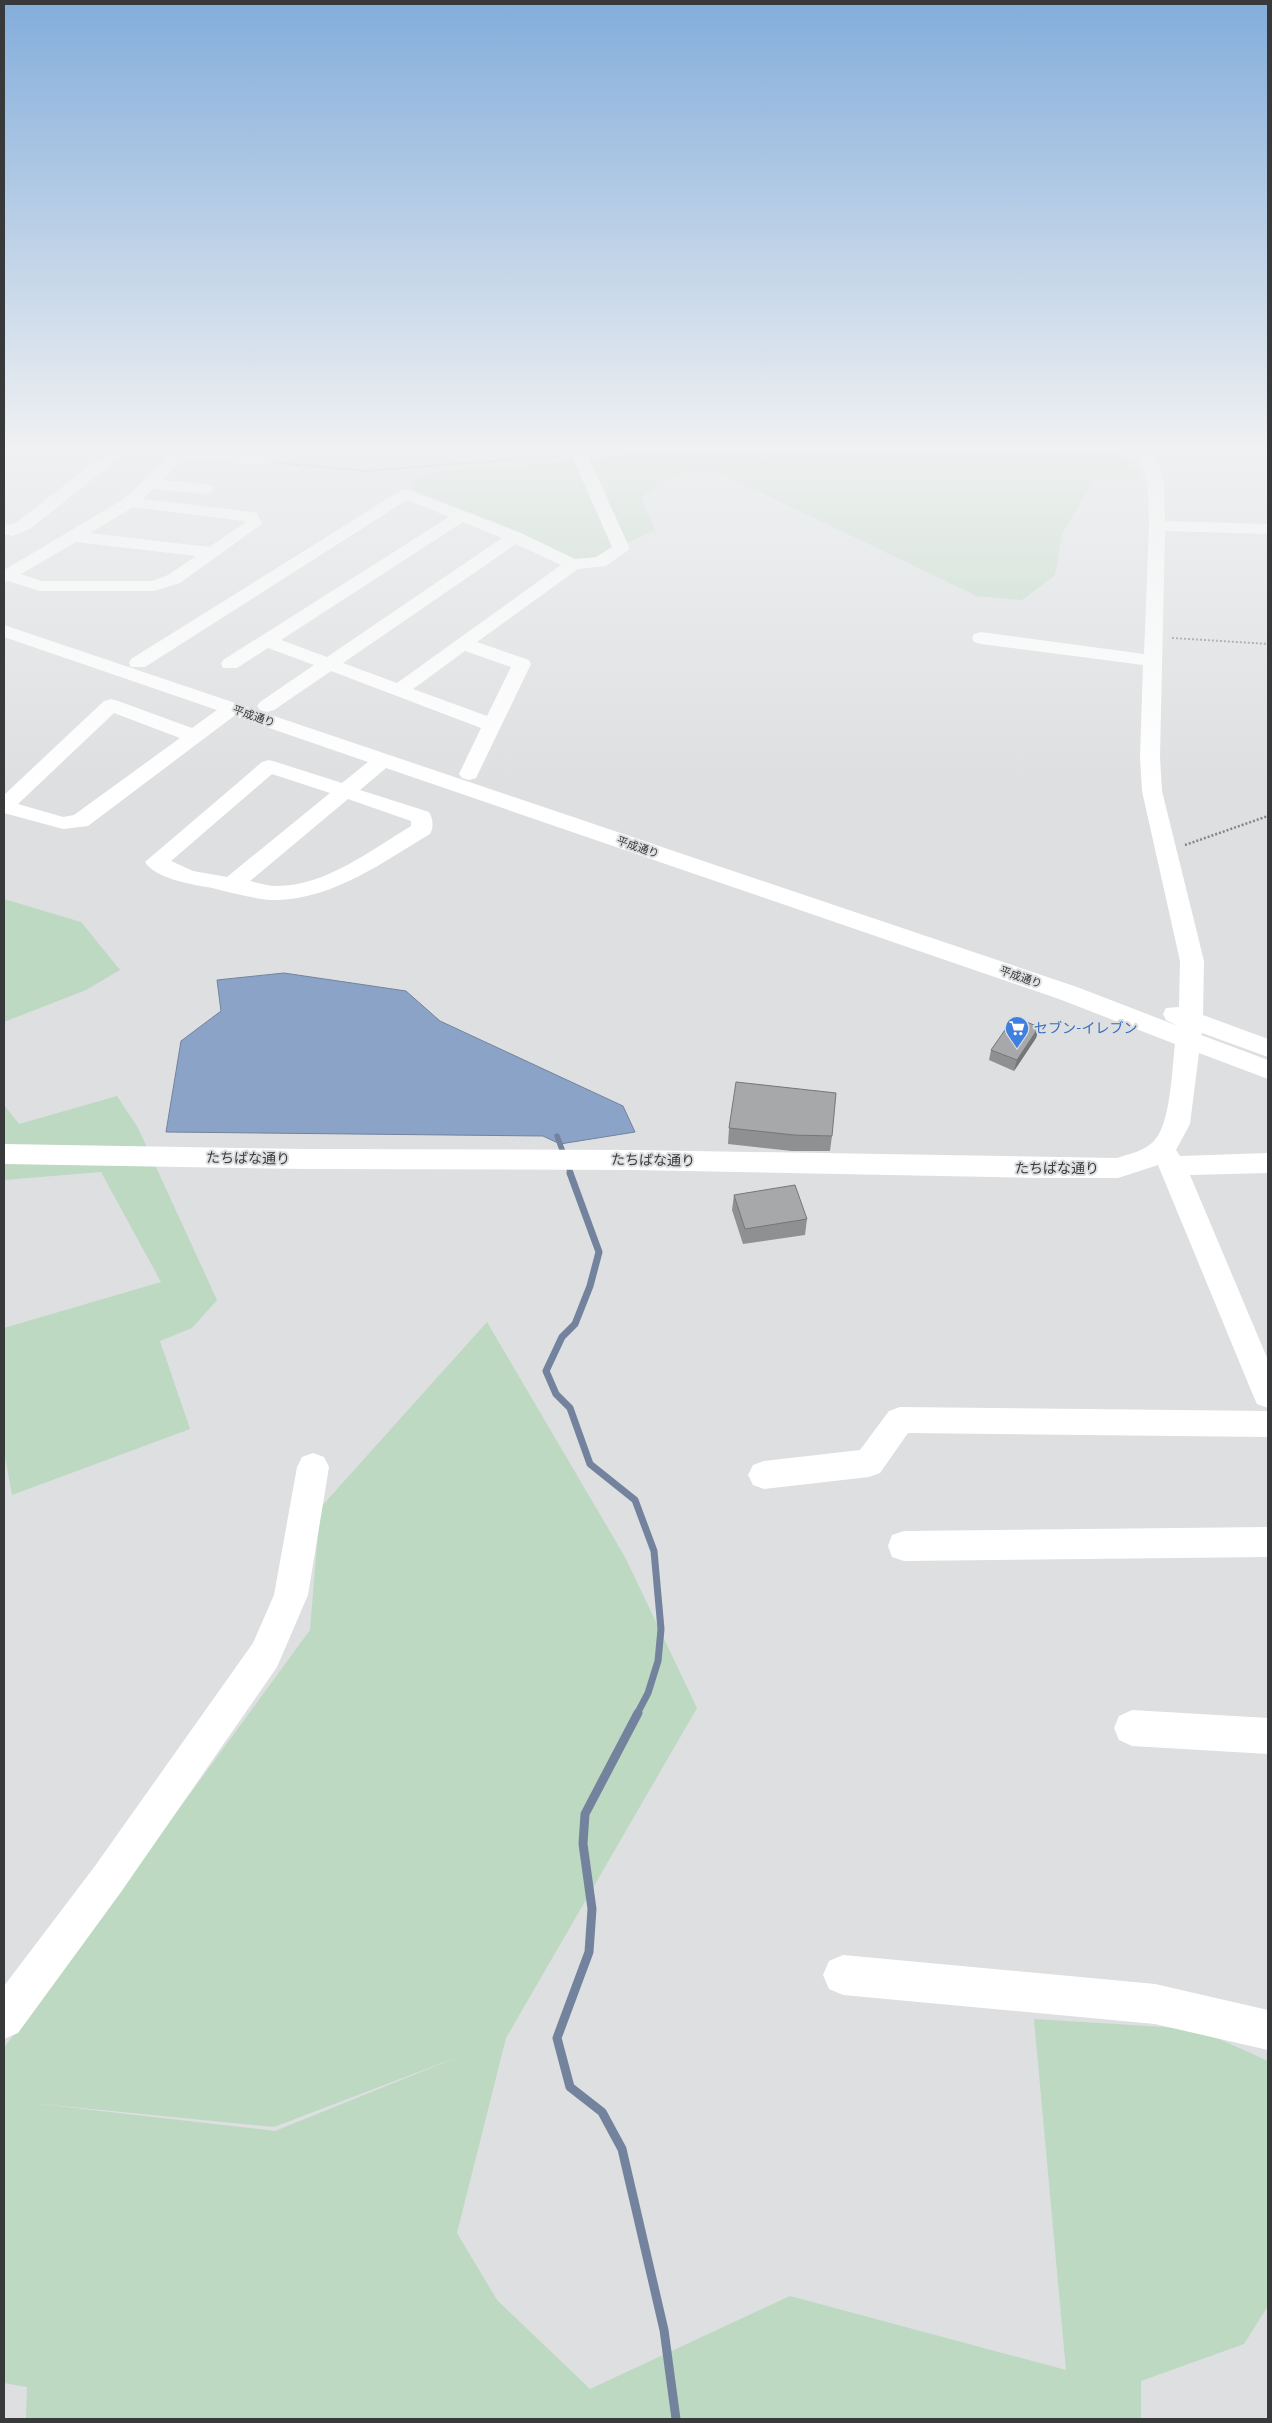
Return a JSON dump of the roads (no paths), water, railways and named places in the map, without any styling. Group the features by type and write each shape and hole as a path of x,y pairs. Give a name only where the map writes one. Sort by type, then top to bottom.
{"street":[{"path":"5,576 30,561"},
{"path":"5,576 40,586 154,586 174,579 200,561"},
{"path":"138,663 300,561"},
{"path":"230,664 391,561"},
{"path":"267,706 480,561"},
{"path":"567,561 573,564 601,561"},
{"path":"1156,561 1150,758 1152,791 1168,851 1192,961 1189,1029 1177,1124 1168,1158 1268,1395"},
{"path":"399,690 573,564"},
{"name":"平成通り","path":"4,618 1058,971 1189,1029 1268,1070"},
{"name":"平成通り","path":"4,631 1059,990 1189,1029 1268,1048"},
{"path":"980,638 1153,661"},
{"path":"267,641 492,726"},
{"path":"463,644 522,664 469,774"},
{"path":"4,806 111,705 194,736"},
{"path":"4,806 63,823 80,821 231,709"},
{"path":"233,884 383,760"},
{"path":"269,766 344,792 421,817 422,829 350,872 315,887 277,893 187,877 156,862 269,766"},
{"name":"たちばな通り","path":"4,1154 317,1159 634,1160 1038,1168 1118,1168 1148,1158 1168,1158"},
{"path":"1168,1158 1268,1163"},
{"path":"764,1475 869,1463 900,1420 1268,1424"},
{"path":"4,2019 108,1879 265,1654 291,1595 313,1467"},
{"path":"904,1546 1268,1542"},
{"path":"1132,1728 1268,1736"},
{"path":"843,1975 1155,2004 1268,2030"}],"water":[{"path":"284,973 406,991 440,1021 623,1106 635,1132 560,1144 543,1136 166,1132 181,1041 221,1011 217,980"}],"waterway":[{"path":"557,1136 571,1174"},
{"path":"570,1173 599,1252 590,1286 575,1324 562,1337 546,1371 556,1394 570,1408 590,1464 635,1500 654,1551 661,1629 658,1661 648,1693 637,1714"},
{"path":"638,1713 585,1814 583,1844 592,1909 589,1952 557,2038 570,2087 602,2112 622,2149 664,2330 676,2419"}],"place":[{"name":"セブン-イレブン","path":"1017,1049"}]}
